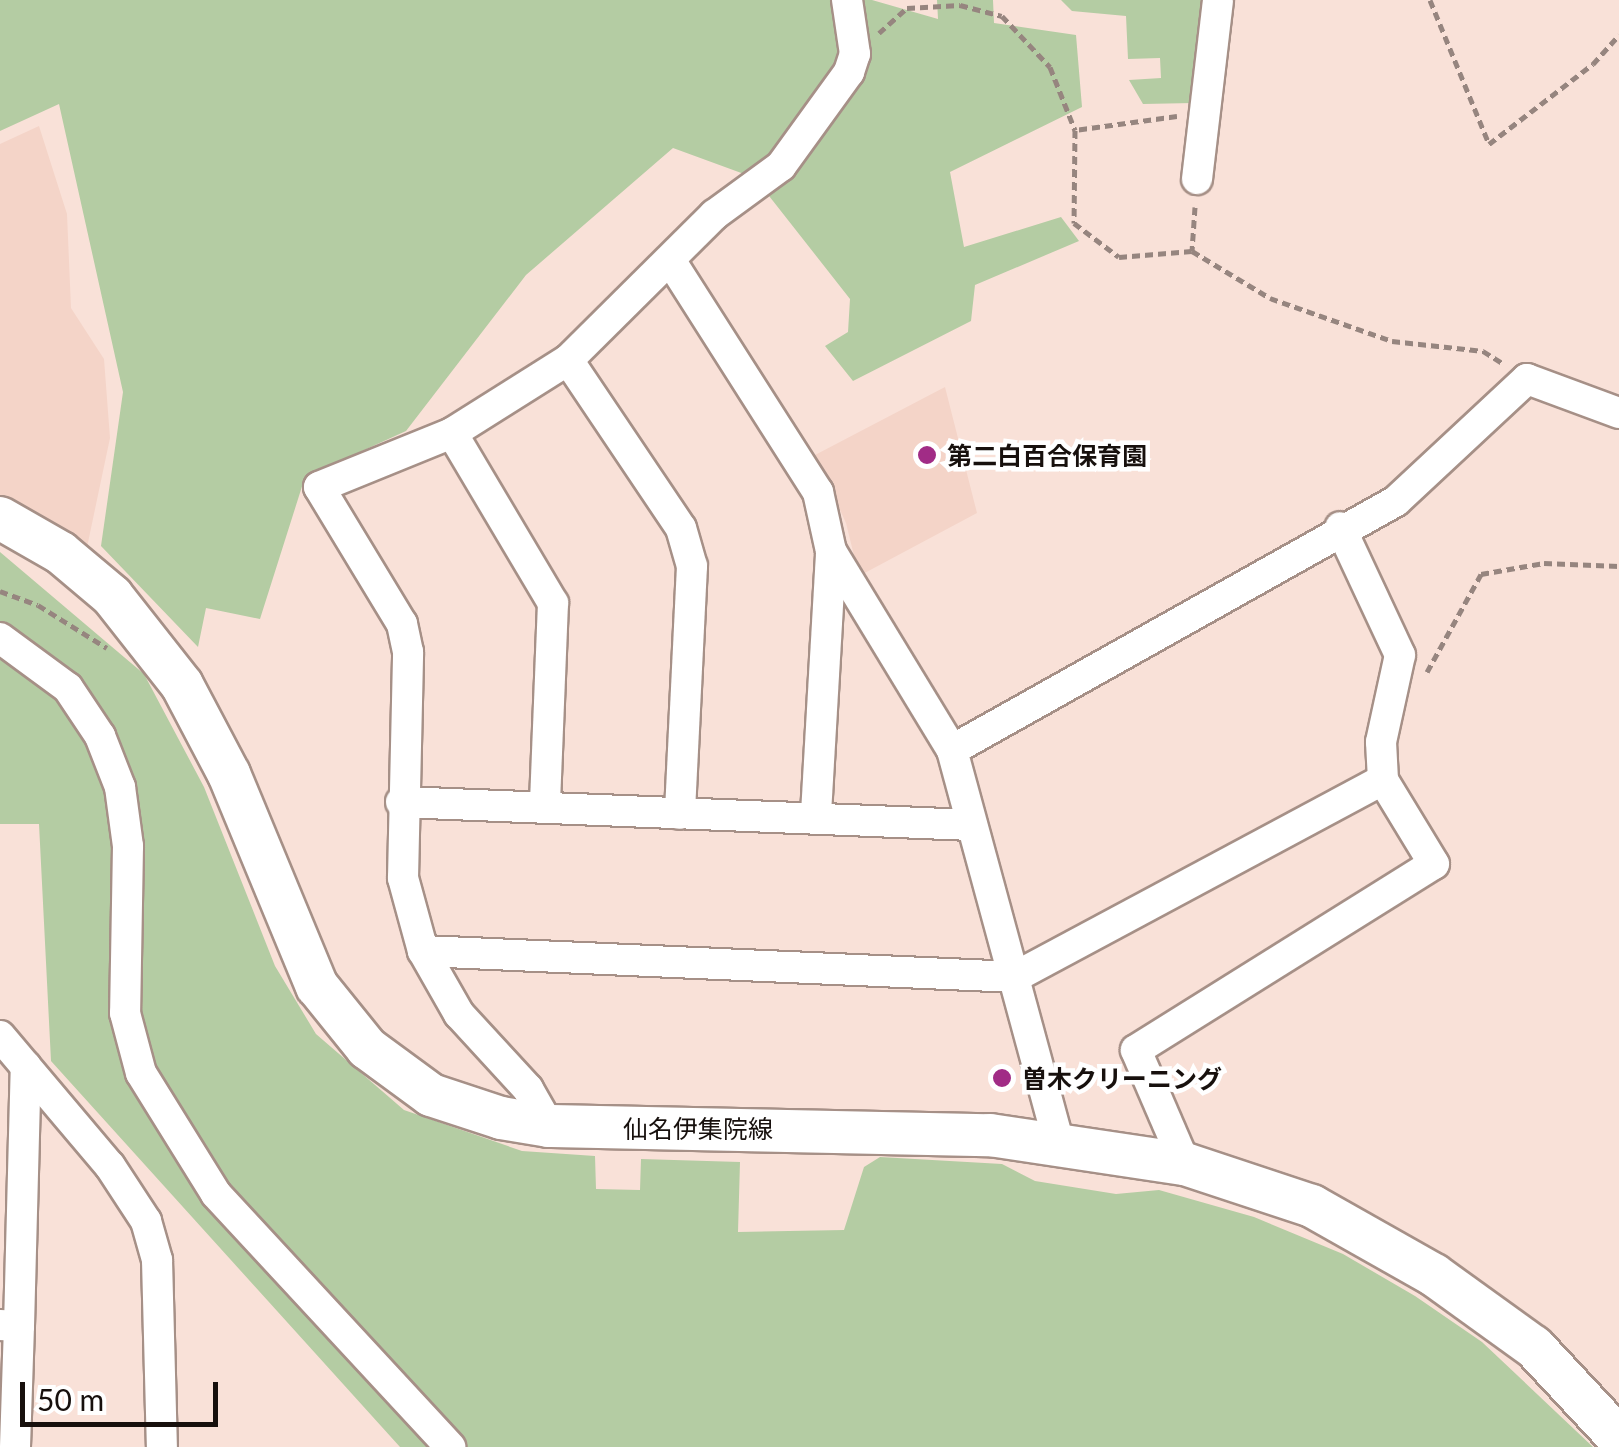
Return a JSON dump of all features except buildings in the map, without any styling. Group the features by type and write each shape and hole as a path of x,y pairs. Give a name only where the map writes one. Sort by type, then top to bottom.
{"main road":[{"name":"仙名伊集院線","path":"0,518 61,553 112,596 182,685 229,774 309,970 367,1048 430,1095 501,1118 549,1126 875,1130 1058,1142 1186,1164 1312,1206 1434,1275 1534,1347 1619,1438"}],"street":[{"path":"549,1126 528,1089 459,1014 423,951 403,878 401,802 408,652 402,624 319,486 452,432 568,360 672,263 714,215 781,166 849,72 854,54 847,0"},
{"path":"1197,179 1218,0"},
{"path":"672,263 818,492 831,551 816,814"},
{"path":"568,360 680,528 692,566 680,814"},
{"path":"952,750 1340,527 1396,501 1527,379 1619,413"},
{"path":"452,432 539,569 553,603 545,805"},
{"path":"1186,1164 1136,1050 1434,864 1383,780 1381,742 1400,655 1340,527"},
{"path":"831,551 952,750 1058,1142"},
{"path":"0,638 68,688 100,736 120,787 128,846 125,1013 141,1074 216,1194 450,1447"},
{"path":"423,951 1015,977 1383,780"},
{"path":"401,802 545,805 680,814 816,814 972,825"},
{"path":"0,1036 110,1166 146,1221 157,1260 162,1447"},
{"path":"15,1447 10,1325 26,1066"}],"path":[{"path":"1430,0 1489,144 1592,64 1619,35"},
{"path":"854,54 907,8 960,6 1002,16 1050,67 1075,130 1074,223 1119,257 1192,251 1270,298 1392,340 1483,351 1527,379"},
{"path":"1075,130 1203,113"},
{"path":"1192,251 1197,179"},
{"path":"1420,684 1481,574 1544,564 1619,566"},
{"path":"0,591 38,605 115,653"}],"shaded area":[{"path":"39,126 67,214 71,308 104,359 110,438 86,552 0,499 0,144"},
{"path":"945,387 977,513 859,576 846,523 815,455"}],"green space":[{"path":"0,0 872,0 938,19 937,0 993,0 994,23 1076,35 1082,107 950,172 964,247 1061,217 1079,241 975,285 971,321 853,381 825,346 848,332 850,299 755,178 673,148 526,275 406,431 305,477 260,619 206,608 198,647 101,546 123,392 59,104 0,131"},
{"path":"1061,0 1207,0 1193,103 1143,104 1129,80 1161,78 1160,58 1128,59 1126,16 1072,11"},
{"path":"0,552 144,674 204,787 275,966 316,1034 404,1110 522,1151 595,1156 596,1189 640,1190 641,1159 740,1162 738,1232 844,1230 864,1167 880,1157 1002,1164 1035,1181 1116,1194 1159,1190 1254,1217 1343,1254 1415,1296 1482,1342 1593,1447 400,1447 51,1061 39,824 0,824"}],"place":[{"name":"第二白百合保育園","path":"927,455"},
{"name":"曽木クリーニング","path":"1002,1078"}]}
